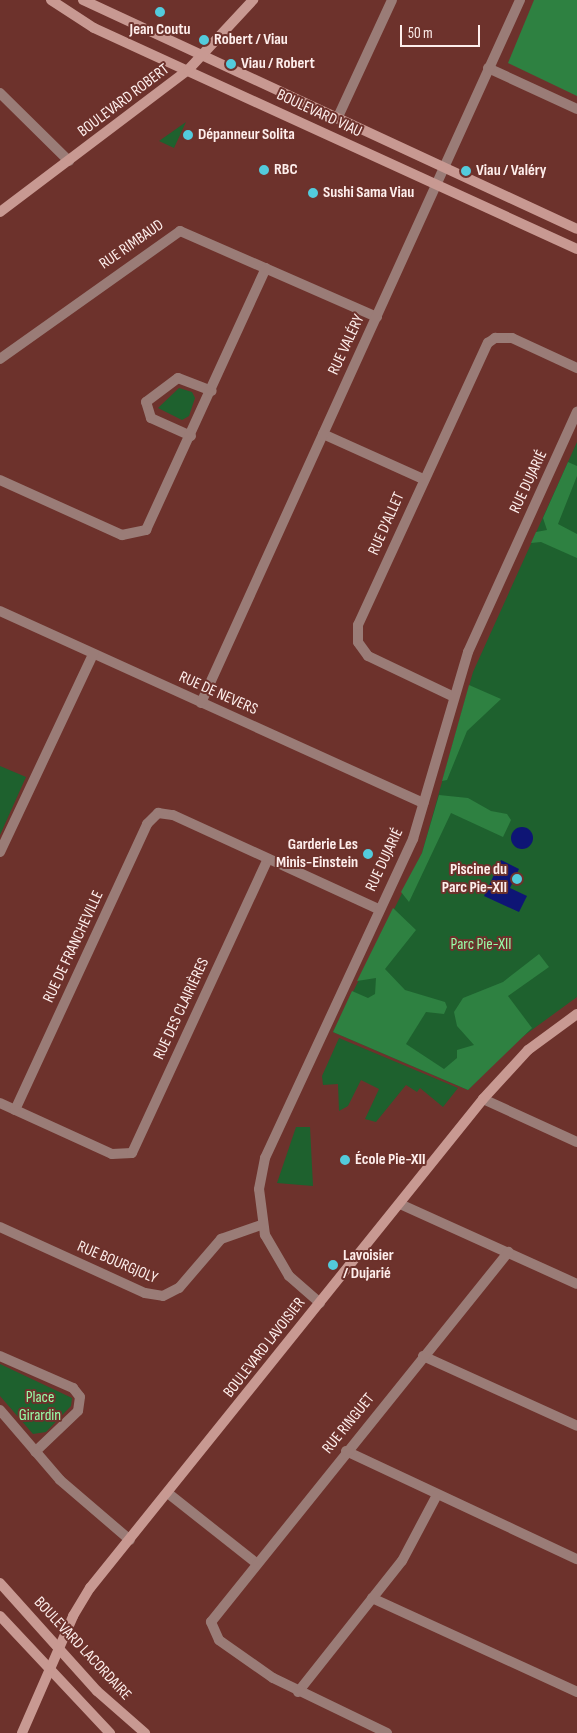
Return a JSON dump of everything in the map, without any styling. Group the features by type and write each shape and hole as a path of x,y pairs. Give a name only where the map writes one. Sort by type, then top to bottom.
{"main road":[{"name":"BOULEVARD VIAU","path":"51,0 94,28 577,249"},
{"name":"BOULEVARD VIAU","path":"82,0 577,229"},
{"name":"BOULEVARD ROBERT","path":"0,212 69,162 188,70 253,0"},
{"name":"BOULEVARD LAVOISIER","path":"22,1733 59,1650 90,1588 169,1494 483,1099 528,1050 577,1014"},
{"name":"BOULEVARD LACORDAIRE","path":"0,1583 59,1650 145,1733"},
{"path":"0,1616 49,1673 110,1733"}],"street":[{"path":"337,119 392,0"},
{"name":"RUE VALÉRY","path":"201,703 520,0"},
{"path":"488,68 577,109"},
{"path":"0,94 69,162"},
{"name":"RUE RIMBAUD","path":"0,359 174,232 191,232 376,317"},
{"path":"0,480 122,535 139,535 151,524 266,268"},
{"name":"RUE D'ALLET","path":"452,696 368,656 356,633 423,479 483,350 495,338 512,338 577,368"},
{"path":"191,436 150,418 146,402 178,378 212,391"},
{"name":"RUE DUJARIÉ","path":"320,1303 288,1276 261,1225 258,1189 265,1158 378,909 406,858 424,803 452,696 577,412"},
{"path":"323,434 423,479"},
{"name":"RUE DE NEVERS","path":"0,611 424,803"},
{"path":"0,852 93,654"},
{"name":"RUE DE FRANCHEVILLE","path":"15,1110 148,824 158,814 173,816 268,858"},
{"path":"268,858 378,909"},
{"name":"RUE DES CLAIRIÈRES","path":"15,1110 112,1154 126,1157 135,1148 268,858"},
{"path":"483,1099 577,1142"},
{"path":"0,1103 15,1110"},
{"path":"400,1204 577,1284"},
{"name":"RUE BOURGJOLY","path":"0,1227 145,1293 163,1296 179,1288 220,1239 261,1225"},
{"name":"RUE RINGUET","path":"298,1692 218,1640 210,1628 215,1616 346,1450 509,1252"},
{"path":"0,1356 73,1388 80,1397 78,1411 35,1452"},
{"path":"423,1356 577,1426"},
{"path":"0,1410 68,1488 130,1540"},
{"path":"346,1450 437,1495 577,1559"},
{"path":"169,1494 256,1563"},
{"path":"387,1733 298,1692 408,1551 437,1495"},
{"path":"372,1598 577,1692"}],"green space":[{"path":"534,0 577,0 577,96 508,63"},
{"path":"186,122 174,148 159,141"},
{"path":"179,388 192,392 195,398 189,416 182,420 158,408"},
{"name":"Parc Pie-XII","path":"577,442 577,997 514,1043 468,1090 333,1032 422,853 473,672"},
{"path":"568,462 577,466 577,476 558,524 577,534 577,558 541,542 531,543 536,532 547,530 543,518"},
{"path":"469,685 501,699 467,731 447,780 442,781"},
{"path":"0,766 26,777 0,835"},
{"path":"439,795 468,798 491,811 507,814 511,820 503,837 451,813 409,902 401,892 422,853"},
{"path":"393,908 416,930 385,969 405,990 445,1002 447,1007 444,1014 426,1012 406,1044 444,1069 457,1058 457,1050 474,1045 457,1026 454,1012 463,998 503,982 539,954 549,967 508,996 532,1028 468,1090 333,1032 352,991 368,998 375,994 376,978 357,981"},
{"path":"339,1038 458,1088 443,1107 420,1088 417,1092 406,1085 376,1122 365,1119 379,1089 361,1080 348,1106 339,1111 338,1084 323,1085 322,1076"},
{"path":"296,1127 310,1127 313,1186 277,1183"},
{"name":"Place Girardin","path":"0,1364 72,1398 71,1406 46,1432 33,1434 0,1396"}],"shaded area":[{"path":"522,827 530,830 533,838 530,846 522,849 514,846 511,838 514,830"},
{"path":"501,860 519,869 510,888 527,896 519,912 484,896"}],"place":[{"name":"Jean Coutu","path":"160,12"},
{"name":"Robert / Viau","path":"204,40"},
{"name":"Viau / Robert","path":"231,64"},
{"name":"Dépanneur Solita","path":"188,135"},
{"name":"RBC","path":"264,170"},
{"name":"Viau / Valéry","path":"466,171"},
{"name":"Sushi Sama Viau","path":"313,193"},
{"name":"Garderie Les Minis-Einstein","path":"368,854"},
{"name":"Piscine du Parc Pie-XII","path":"517,879"},
{"name":"École Pie-XII","path":"345,1160"},
{"name":"Lavoisier / Dujarié","path":"333,1265"}]}
